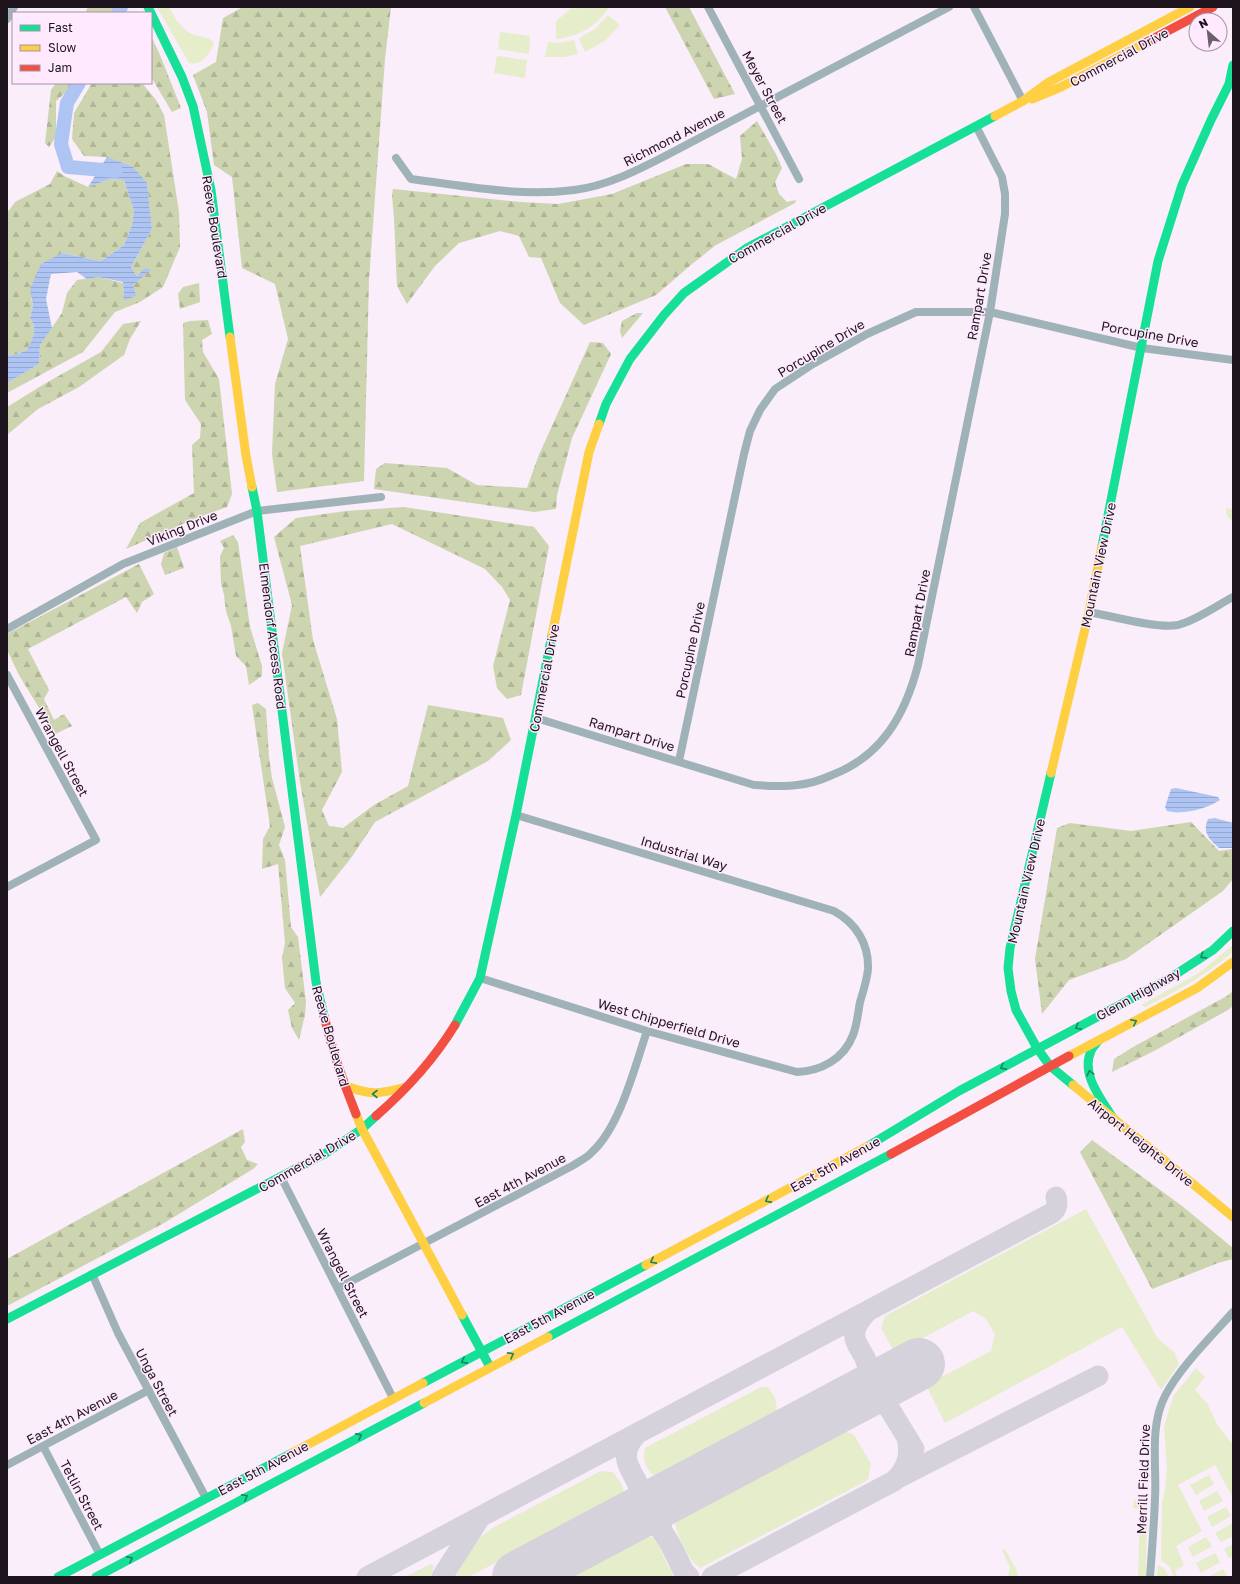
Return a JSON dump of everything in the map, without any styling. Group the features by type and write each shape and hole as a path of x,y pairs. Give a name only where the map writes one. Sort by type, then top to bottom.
{"main road":[{"name":"Commercial Drive","path":"7,1319 281,1177 326,1152 362,1129 386,1109 407,1087 446,1039 480,978 494,922 589,452 606,404 630,360 664,315 684,293 747,248 1023,101 1053,80 1190,7"},
{"name":"Commercial Drive","path":"1023,101 1040,97 1061,87 1213,7"},
{"name":"Reeve Boulevard","path":"152,15 182,77 193,106 211,190 246,456"},
{"name":"Mountain View Drive","path":"1050,1066 1037,1048 1016,1010 1011,991 1008,968 1010,948 1089,612 1158,261 1180,193 1210,120 1231,82 1230,75 1233,65"},
{"name":"Elmendorf Access Road","path":"246,456 257,511 295,815"},
{"name":"Reeve Boulevard","path":"295,815 316,982 331,1044 344,1085 362,1129 490,1366"},
{"name":"Glenn Highway","path":"1037,1048 1170,978 1213,950 1233,931"},
{"name":"Glenn Highway","path":"1050,1066 1198,988 1233,962"},
{"path":"1101,1039 1092,1047 1087,1060 1094,1086 1114,1120"},
{"name":"East 5th Avenue","path":"58,1577 859,1152 958,1091 1037,1048"},
{"name":"East 5th Avenue","path":"96,1577 490,1366 914,1142 1050,1066"},
{"name":"Airport Heights Drive","path":"1050,1066 1233,1217"},
{"path":"344,1085 358,1091 379,1095 407,1087"}],"street":[{"path":"7,19 14,7"},
{"name":"Meyer Street","path":"708,7 799,179"},
{"name":"Richmond Avenue","path":"396,158 411,179 505,192 540,193 575,190 606,183 634,172 948,7"},
{"path":"974,7 1023,101"},
{"name":"Rampart Drive","path":"536,718 754,785 798,785 820,780 844,771 864,758 882,742 894,726 904,707 918,665 990,312 1005,214 1005,194 1002,176 976,126"},
{"name":"Porcupine Drive","path":"679,761 744,454 750,431 764,405 775,389 811,365 867,334 916,312 990,312 1142,348 1233,360"},
{"name":"Viking Drive","path":"7,629 123,564 257,511 381,497"},
{"path":"1089,612 1154,625 1169,626 1186,622 1233,597"},
{"name":"Wrangell Street","path":"7,676 96,840 7,887"},
{"name":"Industrial Way","path":"516,815 779,894 827,909 843,916"},
{"name":"West Chipperfield Drive","path":"480,978 648,1031 797,1072 806,1072 826,1065 835,1059 846,1047 853,1035 868,971 868,963 867,954 861,937 856,929 843,916"},
{"name":"East 4th Avenue","path":"338,1288 572,1166 592,1152 606,1135 619,1110 648,1031"},
{"name":"Wrangell Street","path":"281,1177 394,1398"},
{"name":"Unga Street","path":"92,1274 118,1333 206,1498"},
{"name":"Merrill Field Drive","path":"1150,1577 1155,1498 1156,1435 1158,1416 1161,1406 1171,1385 1233,1312"},
{"name":"East 4th Avenue","path":"7,1465 149,1390"},
{"name":"Tetlin Street","path":"42,1446 100,1555"}],"green space":[{"path":"88,7 116,7 114,12 86,12"},
{"path":"157,7 169,7 185,30 194,35 207,38 214,43 208,55 202,61 198,63 189,63"},
{"path":"243,7 391,7 385,59 369,280 364,481 277,492 272,454 275,384 288,339 275,284 242,268 232,177 214,165 207,112 193,75 216,62 223,18"},
{"path":"580,7 609,7 593,25 572,36 556,39 556,21 572,8 575,9"},
{"path":"665,7 689,7 735,94 714,99"},
{"path":"608,15 620,25 606,40 585,52 579,38 595,29"},
{"path":"500,32 530,36 529,54 498,49"},
{"path":"152,38 181,108 172,112 152,79"},
{"path":"574,40 578,54 564,57 545,57 548,42 559,43"},
{"path":"497,56 527,60 525,78 494,73"},
{"path":"55,84 74,84 56,101 56,137 49,147 45,143 51,90"},
{"path":"91,84 143,84 156,100 164,115 179,212 180,247 163,287 140,302 115,312 83,352 7,393 7,383 39,364 40,345 62,313 67,293 77,280 98,277 123,283 124,299 133,285 150,270 137,276 131,267 152,229 147,183 107,157 84,156 72,139 74,113"},
{"path":"757,121 777,156 782,168 775,182 779,194 787,202 796,200 795,203 716,245 656,295 584,325 560,303 541,258 529,257 519,236 500,231 459,243 435,266 407,304 397,286 392,195 393,189 521,202 558,204 612,194 686,164 708,164 736,179 742,159 740,136"},
{"path":"57,171 64,176 88,187 110,179 124,180 134,211 132,225 124,245 101,261 62,253 31,298 33,306 30,318 34,327 34,334 27,350 18,354 7,356 7,213 15,202 50,184"},
{"path":"199,283 200,302 180,309 178,294 183,287"},
{"path":"637,313 643,313 622,338 620,331 622,321"},
{"path":"208,320 212,334 202,340 203,352 219,379 232,494 227,507 199,517 126,549 140,523 194,493 192,445 200,438 201,424 185,400 183,323"},
{"path":"141,321 130,339 124,355 79,387 38,409 7,435 7,407 101,352 123,324"},
{"path":"590,342 603,343 611,354 572,438 557,495 556,509 534,512 374,489 376,469 385,463 447,468 477,485 527,488 538,457"},
{"path":"1233,502 1233,521 1227,516 1226,508 1232,509"},
{"path":"404,507 534,527 549,546 521,695 507,699 497,688 493,666 510,600 502,587 485,569 392,524 300,546 313,640 337,719 342,772 322,810 329,826 343,828 374,805 408,786 428,705 503,718 511,740 488,761 375,822 351,858 320,897 300,782 282,653 292,605 274,537 296,518 346,511"},
{"path":"233,535 238,542 250,627 262,666 262,676 249,685 246,666 236,656 221,583 220,556 224,548 220,541"},
{"path":"177,547 184,568 165,575 161,564 164,553"},
{"path":"139,564 154,594 142,602 137,613 126,597 28,649 49,690 44,699 54,720 64,714 72,726 55,734 19,675 7,650 7,634"},
{"path":"258,703 266,709 272,778 285,827 279,845 285,860 291,927 298,937 306,1002 305,1015 299,1040 292,1028 288,1010 295,1003 285,988 282,958 285,943 278,864 262,869 263,839 270,826 252,705"},
{"path":"1191,822 1219,851 1233,849 1233,879 1223,891 1126,959 1069,980 1042,1014 1035,959 1057,828 1070,823 1131,831"},
{"path":"1233,945 1233,952 1201,976 1145,1007 1141,1005 1199,973"},
{"path":"1233,991 1233,1006 1228,1010 1154,1051 1112,1072 1114,1059 1133,1047 1227,996"},
{"path":"243,1129 245,1142 241,1147 247,1160 258,1164 253,1169 164,1223 7,1306 7,1259"},
{"path":"1092,1140 1182,1206 1233,1248 1233,1259 1218,1263 1152,1289 1080,1152"},
{"path":"1086,1209 1158,1339 1174,1352 1179,1364 1161,1390 1122,1327 945,1423 926,1385 991,1351 995,1334 986,1319 973,1311 895,1353 881,1328 885,1316"},
{"path":"1196,1368 1205,1377 1195,1390 1207,1403 1218,1426 1233,1445 1233,1498 1215,1465 1178,1485 1202,1531 1176,1546 1184,1565 1175,1571 1177,1577 1174,1577 1170,1567 1161,1560 1162,1504 1167,1468 1164,1426 1174,1395"},
{"path":"761,1387 768,1387 775,1398 777,1409 772,1417 665,1476 656,1478 650,1471 644,1457 645,1448"},
{"path":"843,1430 854,1435 871,1464 868,1480 700,1568 695,1564 687,1554 681,1542 675,1524 679,1514"},
{"path":"601,1471 613,1472 621,1483 624,1492 620,1499 468,1577 455,1577 479,1538 494,1527"},
{"path":"1209,1475 1214,1484 1196,1495 1190,1485"},
{"path":"1217,1491 1223,1501 1204,1511 1199,1501"},
{"path":"1134,1500 1143,1503 1147,1507 1146,1577 1138,1577 1140,1509 1133,1508"},
{"path":"1226,1507 1231,1516 1212,1527 1207,1517"},
{"path":"1233,1523 1233,1536 1221,1542 1215,1533"},
{"path":"646,1535 655,1539 673,1575 672,1577 567,1577"},
{"path":"1206,1537 1212,1546 1193,1557 1188,1547"},
{"path":"1233,1544 1233,1556 1229,1558 1224,1549"},
{"path":"1005,1549 1017,1571 1018,1577 1008,1577 1010,1567 1002,1550"},
{"path":"1215,1553 1220,1562 1201,1573 1196,1563"},
{"path":"431,1564 434,1566 431,1577 405,1577"},
{"path":"1158,1565 1164,1568 1169,1577 1157,1577"},
{"path":"1223,1569 1228,1577 1208,1577"}],"water":[{"path":"107,157 133,167 147,183 152,229 131,267 137,276 145,268 151,270 133,285 136,296 124,300 123,282 98,277 87,279 77,272 51,274 46,299 52,328 40,345 39,364 7,383 7,356 18,354 27,350 34,334 34,327 30,318 33,306 30,289 41,264 62,253 101,261 124,245 132,225 134,211 124,180 110,179 88,187"},
{"path":"1176,788 1218,797 1220,800 1208,806 1188,812 1167,811 1165,807 1171,789"},
{"path":"1215,818 1233,823 1233,848 1219,848 1212,842 1206,832 1206,824 1208,819"}],"waterway":[{"path":"118,12 121,7"},
{"path":"78,84 67,103 61,144 68,167 116,171"}],"taxiway":[{"path":"367,1577 1050,1214 1056,1207 1056,1197"},
{"path":"853,1400 864,1383 868,1372 867,1363 855,1338 855,1331 859,1322 867,1312"},
{"path":"898,1478 1098,1376"},
{"path":"853,1400 872,1398 886,1403 914,1449"},
{"path":"624,1521 637,1507 640,1496 639,1487 631,1471 626,1455 629,1445 637,1434"},
{"path":"712,1577 894,1481 899,1476 907,1461 909,1450 907,1437"},
{"path":"662,1530 662,1511 666,1503 673,1495"},
{"path":"624,1521 642,1518 649,1520 656,1525 668,1539 684,1572 689,1577"},
{"path":"442,1577 479,1519"}],"runway":[{"path":"518,1577 919,1364"}],"traffic: fast":[{"path":"148,7 150,12"},
{"path":"152,15 182,77 193,106 211,190 230,337"},
{"path":"1229,84 1233,65"},
{"path":"1102,546 1158,261 1182,185 1211,120 1233,79"},
{"path":"599,424 606,404 630,359 664,315 684,293 747,248 995,116"},
{"path":"252,487 257,511 316,982 324,1016"},
{"path":"455,1025 480,978 516,815 552,635"},
{"path":"1051,773 1010,948 1008,968 1011,991 1016,1010 1037,1048 1050,1066 1073,1085"},
{"path":"868,1146 959,1091 1170,978 1213,950 1233,931"},
{"path":"1098,1041 1091,1051 1088,1060 1088,1069 1094,1087 1114,1120"},
{"path":"7,1319 326,1153 362,1129 376,1116"},
{"path":"548,1337 891,1154"},
{"path":"423,1383 646,1265"},
{"path":"462,1315 490,1367"},
{"path":"96,1577 424,1403"},
{"path":"58,1577 292,1453"}],"traffic: slow":[{"path":"995,116 1023,101 1049,82 1190,7"},
{"path":"1032,99 1061,87 1145,43"},
{"path":"230,337 246,456 252,487"},
{"path":"552,635 589,452 599,424"},
{"path":"1051,773 1088,616 1102,546"},
{"path":"1069,1056 1197,988 1233,962"},
{"path":"344,1085 353,1089 375,1093 406,1087"},
{"path":"1073,1085 1233,1217"},
{"path":"356,1114 362,1129 462,1315"},
{"path":"646,1265 868,1146"},
{"path":"424,1403 548,1337"},
{"path":"292,1453 423,1383"}],"traffic: jam":[{"path":"1145,43 1213,7"},
{"path":"324,1016 338,1065 356,1114"},
{"path":"376,1116 419,1074 447,1038 455,1025"},
{"path":"891,1154 1069,1056"}]}
